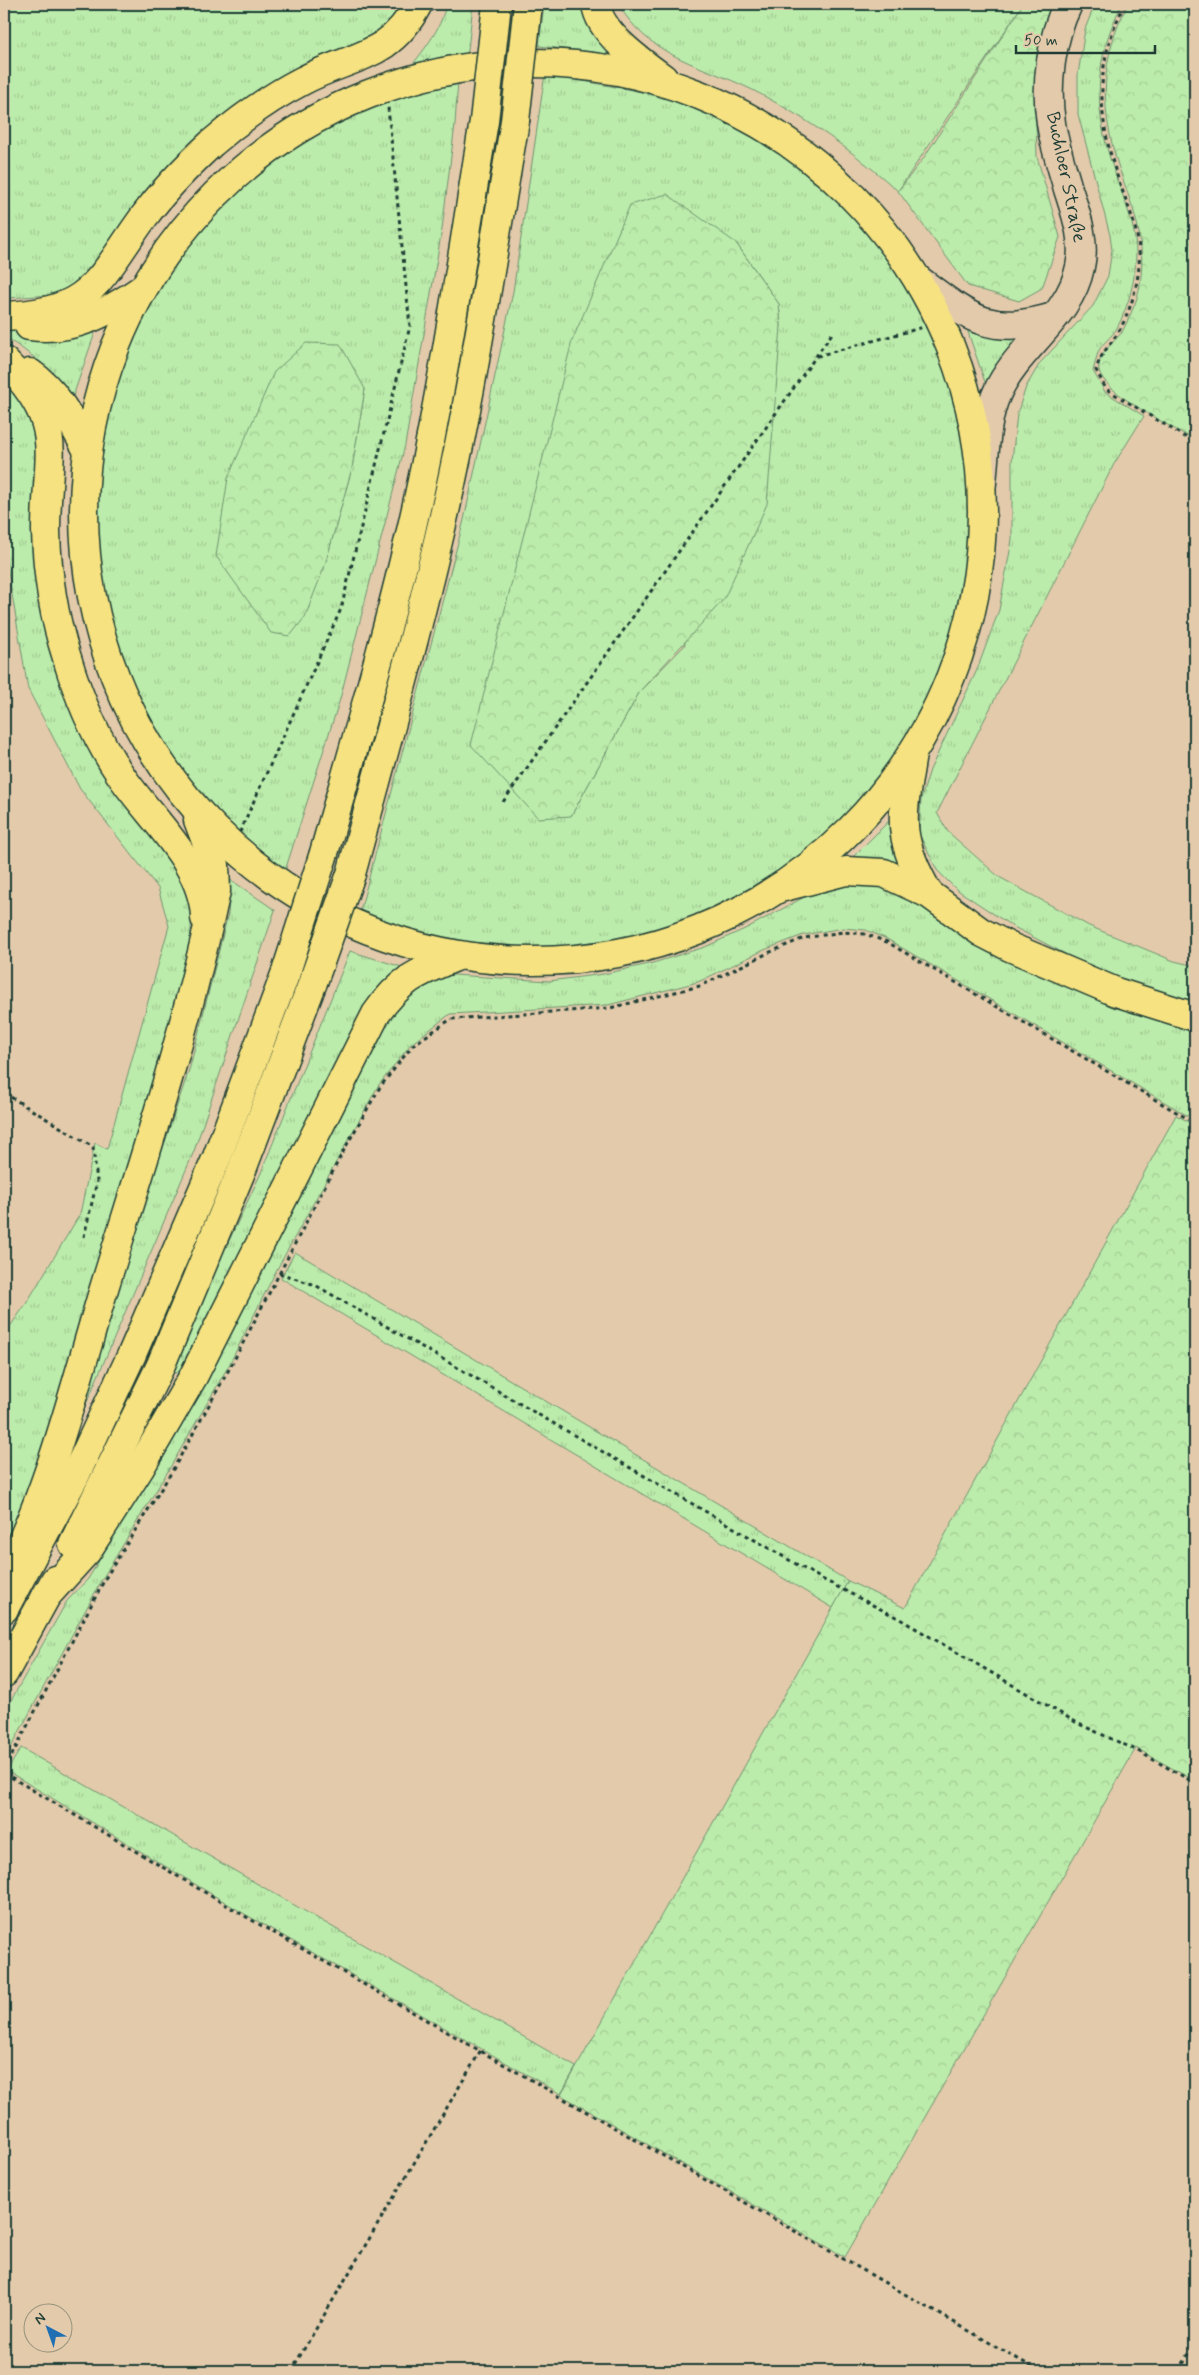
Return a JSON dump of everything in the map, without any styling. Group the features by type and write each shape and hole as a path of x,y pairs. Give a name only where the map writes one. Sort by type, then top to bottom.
{"main road":[{"path":"356,99 405,49 419,25 419,4"},
{"path":"4,316 32,315 52,310 65,306 88,291 118,257 157,199 212,143 248,113 303,80 384,46 400,31 419,4"},
{"path":"4,1609 74,1478 132,1354 217,1158 286,972 324,853 363,716 413,522 442,376 484,121 497,4"},
{"path":"4,1673 47,1595 160,1367 244,1166 313,982 350,874 392,724 440,535 470,384 515,121 528,4"},
{"path":"596,4 602,20 618,40 641,62 670,83"},
{"name":"Buchloer Straße","path":"982,483 992,406 997,393 1017,361 1063,306 1077,278 1080,266 1082,244 1051,122 1049,86 1054,46 1068,4"},
{"path":"536,63 574,64 670,83 744,115 798,148 823,168 869,212 920,281 941,322 965,384 976,433 982,483 980,561 964,637 952,674 936,710 912,754 877,801 854,826 828,850 780,888 708,926 639,949 567,960 495,960 458,956 414,946 354,926 290,892 233,848 192,807 154,756 138,729 115,678 102,641 88,578 84,547 84,483 96,408 108,366 124,326 158,265 189,224 237,175 284,139 327,113 356,99 386,88 422,77 460,69 536,63"},
{"path":"920,281 958,310 978,320 1002,325 1026,325 1054,317"},
{"path":"4,316 31,326 68,326 92,319 116,307 145,286"},
{"path":"4,360 25,369 46,386 60,403 88,451"},
{"path":"4,360 35,398 49,432 51,453 47,555 60,634 76,686 87,714 119,772 190,865 200,886 205,905 206,934"},
{"path":"912,754 902,826 909,857 928,894"},
{"path":"4,1580 35,1510 58,1449 102,1296 175,1061 206,934 217,877 213,859 192,807"},
{"path":"780,888 846,871 862,870 884,873 928,894 981,932 1010,947 1116,992 1195,1017"},
{"path":"47,1595 87,1551 140,1468 193,1377 376,1014 386,1000 408,978 458,956"}],"path":[{"path":"1125,4 1114,25 1105,53 1101,90 1104,128 1114,166 1131,212 1139,250 1137,276 1131,302 1122,323 1100,356 1096,370 1106,389 1195,443"},
{"path":"233,848 341,609 410,326 386,88"},
{"path":"817,356 941,322"},
{"path":"503,802 833,332"},
{"path":"1039,2371 243,1915 4,1771 106,1577 171,1473 232,1364 278,1273 380,1087 413,1045 451,1019 610,1008 700,986 804,938 843,932 865,934 886,942 1195,1123"},
{"path":"4,1093 93,1147 97,1181 82,1241"},
{"path":"278,1273 315,1285 822,1579 898,1618 1079,1724 1136,1750 1195,1783"},
{"path":"291,2371 481,2050"},
{"path":"1179,2371 1195,2344"}],"green space":[{"path":"4,4 403,4 398,13 380,29 352,46 301,69 74,287 51,295 8,298 4,296"},
{"path":"446,4 473,4 467,59 437,63 406,73 435,32 444,14"},
{"path":"544,4 587,4 618,55 539,46"},
{"path":"618,4 1023,4 898,191 843,146 782,106 724,77 689,63 658,46 643,35"},
{"path":"1023,4 1051,4 1035,84 1037,157 1060,237 1042,288 1019,301 968,286 898,191 923,159"},
{"path":"1095,4 1122,4 1105,48 1099,91 1100,112 1109,156 1132,224 1136,243 1136,262 1131,291 1125,310 1115,331 1098,352 1093,371 1105,392 1144,416 1114,464 937,813 948,832 999,877 1089,926 1174,961 1195,966 1195,1007 1119,982 1012,926 956,889 937,870 919,834 921,799 930,770 977,670 999,610 1012,540 1012,461 1017,414 1026,387 1040,363 1093,306 1108,276 1112,250 1110,235 1078,114 1078,75 1085,29"},
{"path":"1128,4 1195,4 1195,440 1156,419 1126,399 1103,379 1099,370 1103,354 1122,332 1129,318 1139,291 1141,276 1142,255 1138,227 1113,147 1106,105 1107,65 1119,24"},
{"path":"545,74 659,95 704,111 752,135 792,159 860,218 906,283 950,380 962,440 969,496 964,599 947,660 903,748 873,787 826,839 781,874 737,900 647,938 549,950 498,950 454,944 403,933 358,919 464,520 513,292","holes":["736,243 779,304 781,326 684,646 640,691 571,816"]},
{"path":"458,81 455,124 442,229 405,445 340,699 283,877 211,811 173,766 147,723 112,642 102,604 93,526 95,466 105,408 123,352 148,300 180,252 218,208 262,169 341,118 383,100","holes":["365,389 352,468 325,565"]},
{"path":"667,194 736,243 779,304 781,326 767,504 724,599 640,691 571,816 538,818 471,745 572,341 630,205"},
{"path":"98,324 72,399 41,364 4,337 4,327 26,333"},
{"path":"967,329 1028,331 986,385"},
{"path":"306,343 340,344 365,389 352,468 325,565 305,617 290,636 271,633 216,556 228,478 274,372"},
{"path":"4,378 37,418 49,615 177,859 191,904 191,965 49,1439 4,1553 4,1335 26,1304 80,1214 95,1143 107,1149 169,926 158,888 80,789 28,689 4,547"},
{"path":"892,818 901,869 849,861"},
{"path":"863,876 1195,1027 1195,1120 887,939 866,930 843,928 803,935 764,950 698,982 608,1005 450,1014 411,1044 378,1086 276,1271 229,1365 168,1471 104,1576 4,1760 4,1713 67,1601 88,1579 152,1473 387,1023 406,995 427,980 453,975 549,981 604,974 653,963 705,947 747,928 810,894"},
{"path":"231,880 275,910 194,1151 80,1418 112,1299 190,1067 228,914"},
{"path":"350,951 408,969 181,1375 168,1369 261,1173"},
{"path":"1176,1115 1195,1125 1195,1781 1136,1748 845,2257 561,2095 848,1581 905,1608"},
{"path":"295,1252 848,1581 833,1608 281,1278"},
{"path":"21,1748 576,2067 561,2094 243,1913 7,1771"}]}
